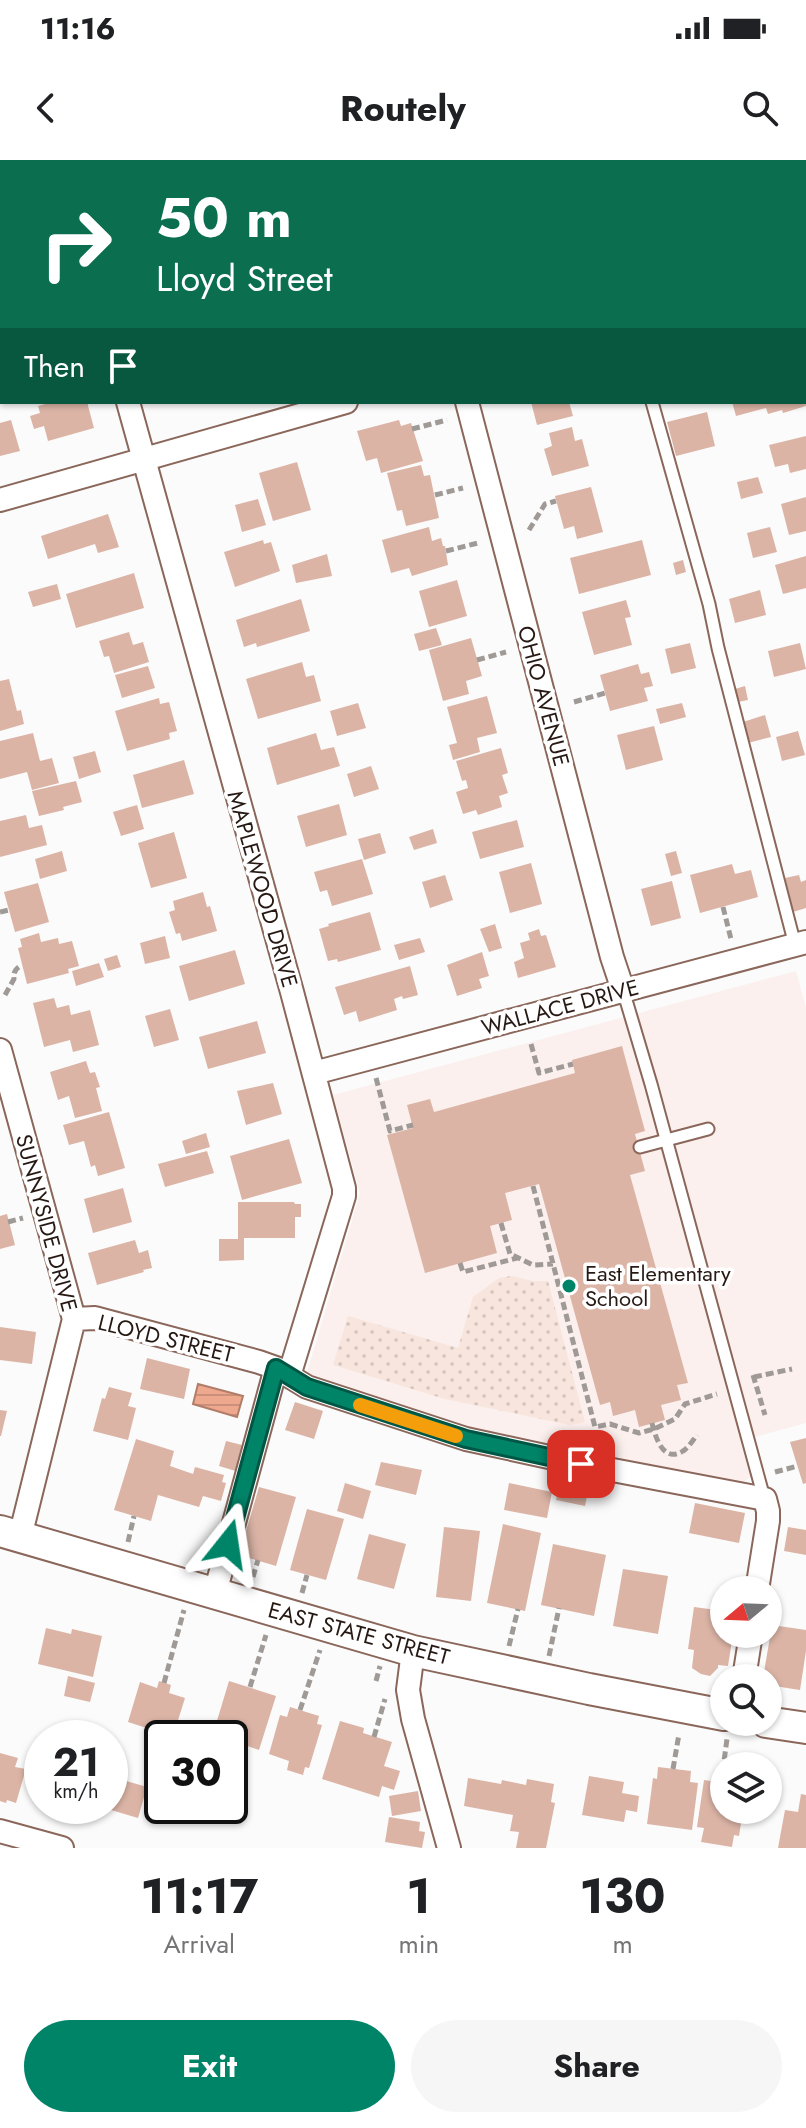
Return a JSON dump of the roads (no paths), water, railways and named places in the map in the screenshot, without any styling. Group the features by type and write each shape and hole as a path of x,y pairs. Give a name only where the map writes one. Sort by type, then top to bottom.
{"main road":[{"name":"EAST STATE STREET","path":"10,1534 413,1651 710,1712"},
{"path":"782,1724 806,1728"}],"street":[{"name":"MAPLEWOOD DRIVE","path":"129,404 314,1073 342,1177 344,1196 282,1372 215,1593"},
{"path":"0,500 339,404"},
{"name":"OHIO AVENUE","path":"468,404 623,990"},
{"name":"WALLACE DRIVE","path":"314,1073 800,944"},
{"name":"SUNNYSIDE DRIVE","path":"0,1050 74,1319 10,1534"},
{"name":"LLOYD STREET","path":"74,1319 95,1318 282,1372 307,1387 466,1439 765,1499"},
{"path":"759,1576 768,1521 765,1499"},
{"path":"413,1651 408,1690 413,1719 449,1848"},
{"path":"0,1831 62,1848"}],"lane":[{"path":"653,404 800,944"},
{"path":"623,990 765,1499"},
{"path":"640,1147 708,1129"}],"place":[{"name":"East Elementary School","path":"569,1286"}]}
